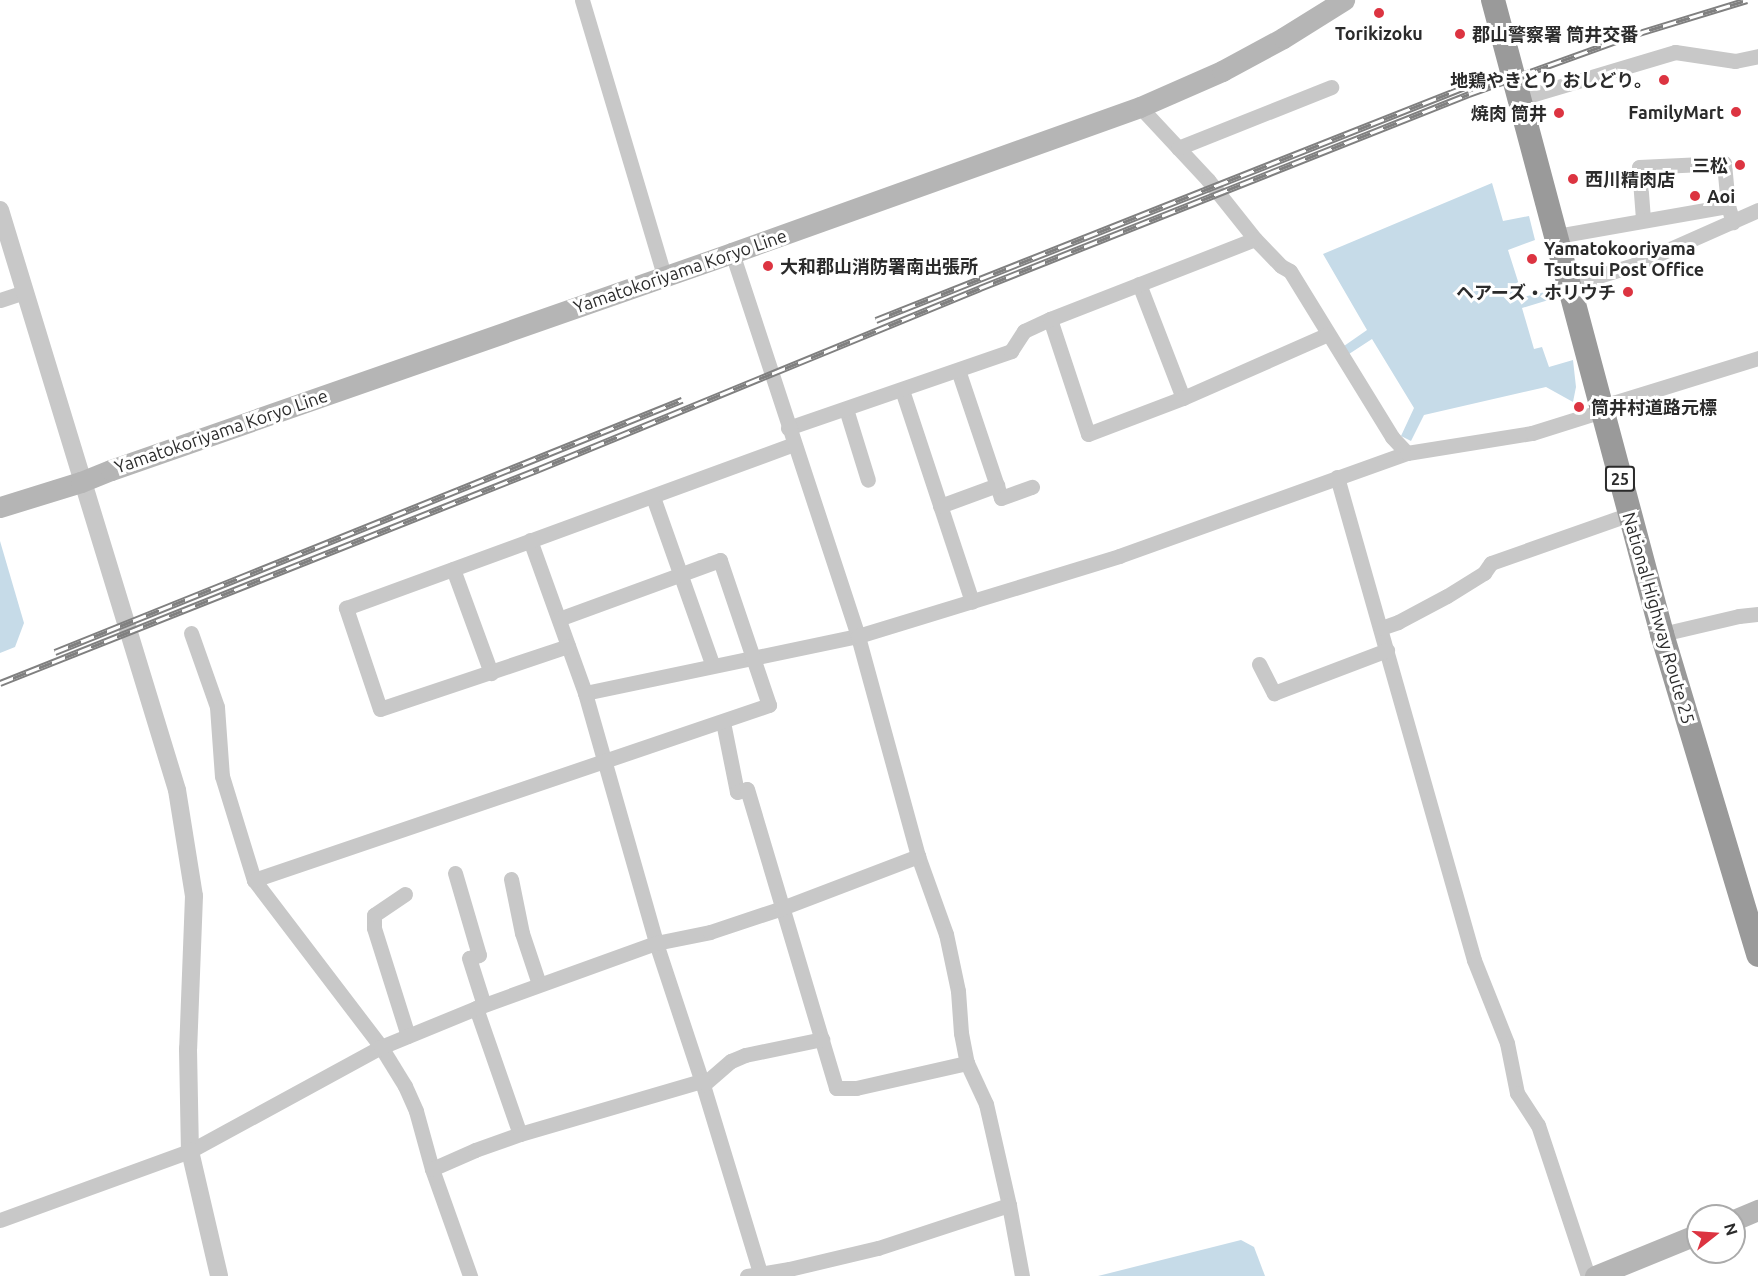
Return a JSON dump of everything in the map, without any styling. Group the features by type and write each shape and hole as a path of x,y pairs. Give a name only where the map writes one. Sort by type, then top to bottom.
{"highway":[{"name":"National Highway Route 25","path":"1493,0 1521,98 1662,634 1758,955"}],"main road":[{"name":"Yamatokoriyama Koryo Line","path":"0,507 81,482 1140,107 1232,65 1283,38 1344,0"},
{"path":"1595,1276 1686,1239"}],"street":[{"path":"582,0 664,275"},
{"path":"1521,98 1675,52 1735,60 1758,56"},
{"path":"1179,148 1331,87"},
{"path":"1140,107 1208,180 1255,238 1281,266 1290,271 1392,437 1407,453"},
{"path":"1643,219 1639,166 1724,163 1728,206 1733,222"},
{"path":"1557,236 1643,219 1728,206"},
{"path":"0,210 81,482 177,790 188,846 194,896 188,1049 190,1151 219,1276"},
{"path":"1569,285 1634,265 1758,210"},
{"path":"788,428 1011,351 1024,331 1255,238"},
{"path":"732,253 858,636 918,856 946,934 958,991 961,1032 967,1063 986,1104 1010,1204 1022,1276"},
{"path":"1139,284 1183,398"},
{"path":"0,300 25,292"},
{"path":"1050,319 1088,434 1183,398 1328,334"},
{"path":"585,693 712,664 858,636 1119,556 1407,453 1532,433 1602,411 1613,403 1758,358"},
{"path":"958,370 1001,498 1032,486"},
{"path":"902,390 972,602"},
{"path":"846,409 868,480"},
{"path":"568,646 380,709 346,608 794,444"},
{"path":"1337,477 1474,960 1507,1043 1517,1093 1538,1125 1588,1276"},
{"path":"940,506 997,485"},
{"path":"653,497 712,664"},
{"path":"1381,628 1398,622 1447,596 1484,573 1491,563 1629,514"},
{"path":"530,540 585,693 656,943 702,1083 754,1274 789,1269 878,1248 1010,1204"},
{"path":"254,880 769,705 755,657 720,560 559,620"},
{"path":"453,569 491,673"},
{"path":"1662,634 1738,616 1758,614"},
{"path":"191,633 217,706 222,776 254,880 381,1047 405,1086 416,1112 432,1169 470,1276"},
{"path":"1259,664 1274,693 1387,650"},
{"path":"723,722 737,792 747,789 836,1088 856,1088 967,1063"},
{"path":"0,1220 190,1151 381,1047 480,1007 656,943 710,932 782,908 918,856"},
{"path":"454,873 479,955 470,958 480,1007 520,1134"},
{"path":"511,879 522,933 539,984"},
{"path":"405,894 374,915 374,922 380,951 408,1036"},
{"path":"432,1169 520,1134 702,1083 731,1061 745,1055 822,1039"}],"water":[{"path":"1492,183 1503,221 1529,216 1535,240 1508,250 1523,297 1554,290 1555,298 1522,308 1534,349 1542,347 1549,367 1573,360 1576,387 1573,402 1546,387 1424,415 1411,441 1401,436 1414,408 1372,339 1349,354 1344,346 1367,330 1323,254"},
{"path":"0,541 24,623 15,647 0,653"},
{"path":"1241,1240 1254,1247 1265,1276 1098,1276"}],"railway":[{"path":"0,683 539,469 980,288 1469,94 1636,34 1747,0"},
{"path":"876,320 1490,77"},
{"path":"55,652 682,400"}],"place":[{"name":"Torikizoku","path":"1379,13"},
{"name":"郡山警察署 筒井交番","path":"1460,34"},
{"name":"地鶏やきとり おしどり。","path":"1664,80"},
{"name":"FamilyMart","path":"1736,112"},
{"name":"焼肉 筒井","path":"1559,113"},
{"name":"三松","path":"1740,165"},
{"name":"西川精肉店","path":"1573,179"},
{"name":"Aoi","path":"1695,196"},
{"name":"Yamatokooriyama Tsutsui Post Office","path":"1532,259"},
{"name":"大和郡山消防署南出張所","path":"768,266"},
{"name":"ヘアーズ・ホリウチ","path":"1628,292"},
{"name":"筒井村道路元標","path":"1579,407"}]}
